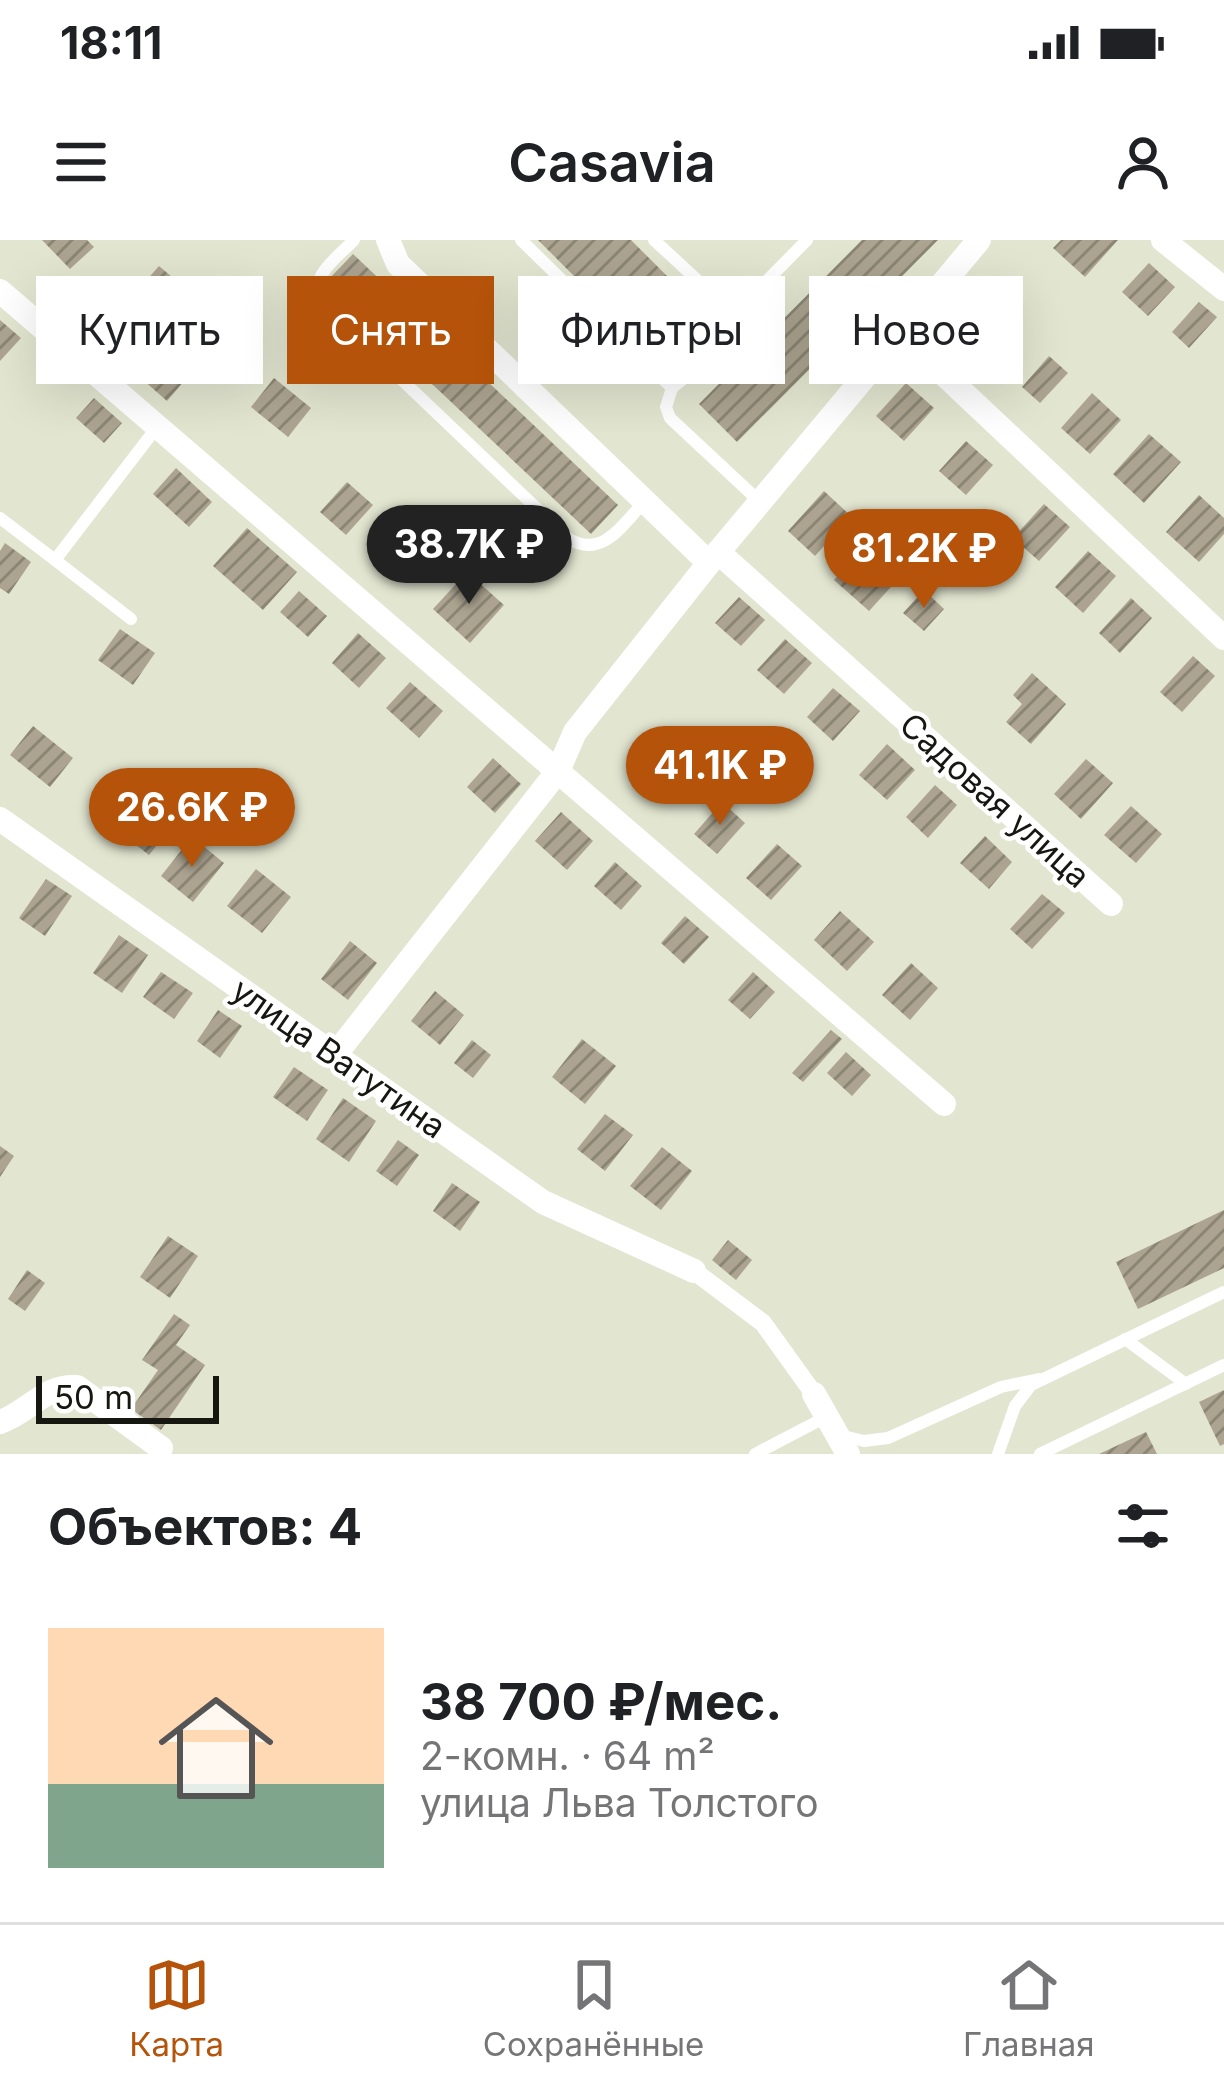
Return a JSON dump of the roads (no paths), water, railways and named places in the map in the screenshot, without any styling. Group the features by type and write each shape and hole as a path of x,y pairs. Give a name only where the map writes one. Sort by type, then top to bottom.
{"street":[{"name":"Садовая улица","path":"388,240 398,264 645,501 1111,904"},
{"path":"949,276 979,240"},
{"path":"1163,240 1224,289"},
{"path":"0,291 944,1104"},
{"path":"334,1055 558,771 575,732 859,384"},
{"path":"954,384 1224,638"},
{"name":"улица Ватутина","path":"0,819 543,1202 694,1270"},
{"path":"694,1270 763,1323 837,1435"},
{"path":"0,1422 14,1418 46,1391 77,1387 161,1448"}],"lane":[{"path":"354,240 318,278 316,294 321,303 569,539 581,546 607,541 645,501"},
{"path":"521,240 672,388"},
{"path":"654,240 693,276"},
{"path":"771,276 807,240"},
{"path":"677,384 666,407 670,418 760,502"},
{"path":"55,560 158,427"},
{"path":"0,518 131,619"},
{"path":"998,1454 1023,1392 1041,1379 1224,1292"},
{"path":"1125,1339 1186,1384"},
{"path":"1040,1454 1224,1365"},
{"path":"755,1454 837,1435 864,1441 888,1438 1001,1387 1041,1379"}]}
